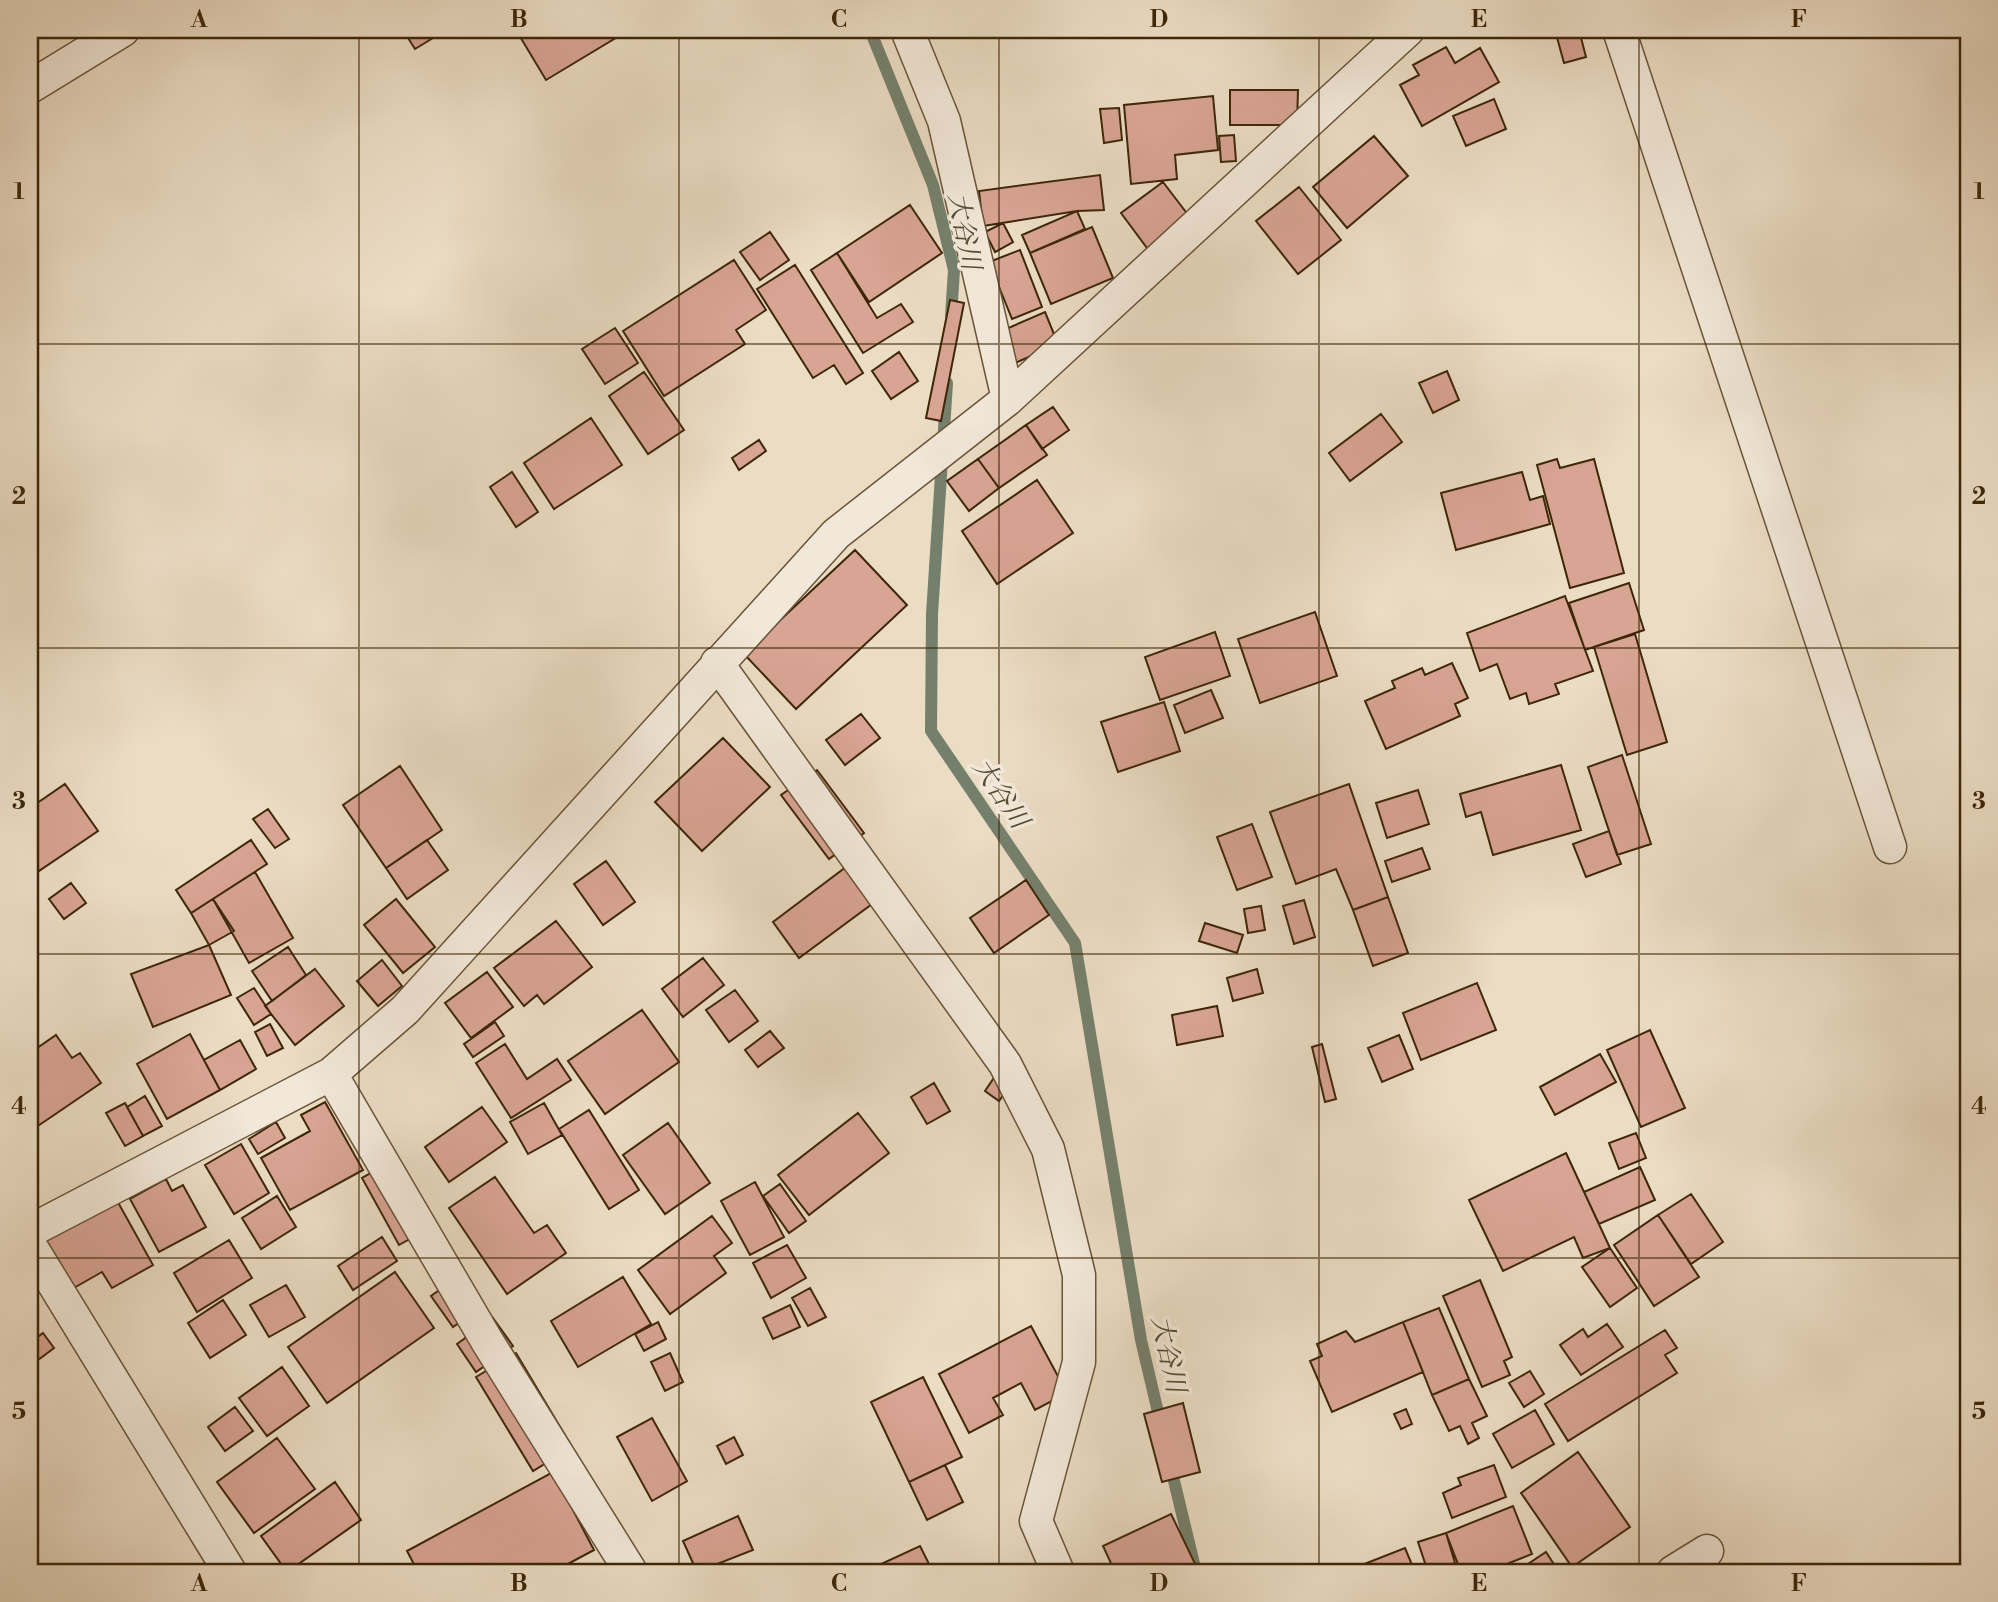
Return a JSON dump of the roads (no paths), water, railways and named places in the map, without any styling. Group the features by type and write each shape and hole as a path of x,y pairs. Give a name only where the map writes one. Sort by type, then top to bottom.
{"street":[{"path":"30,88 123,30"},
{"path":"907,30 944,121 1008,399"},
{"path":"30,1231 331,1074 405,1010 836,534 1008,399 1408,30"},
{"path":"1619,30 1890,847"},
{"path":"717,663 1005,1064 1048,1149 1079,1275 1080,1362 1036,1521 1058,1572"},
{"path":"331,1074 486,1340 631,1572"},
{"path":"30,1245 230,1572"},
{"path":"1673,1572 1707,1551"}],"waterway":[{"name":"大谷川","path":"870,30 933,185 954,270 951,316"},
{"name":"大谷川","path":"947,383 932,614 931,731 1075,943 1141,1340 1161,1425"},
{"name":"大谷川","path":"1170,1464 1196,1572"}]}
